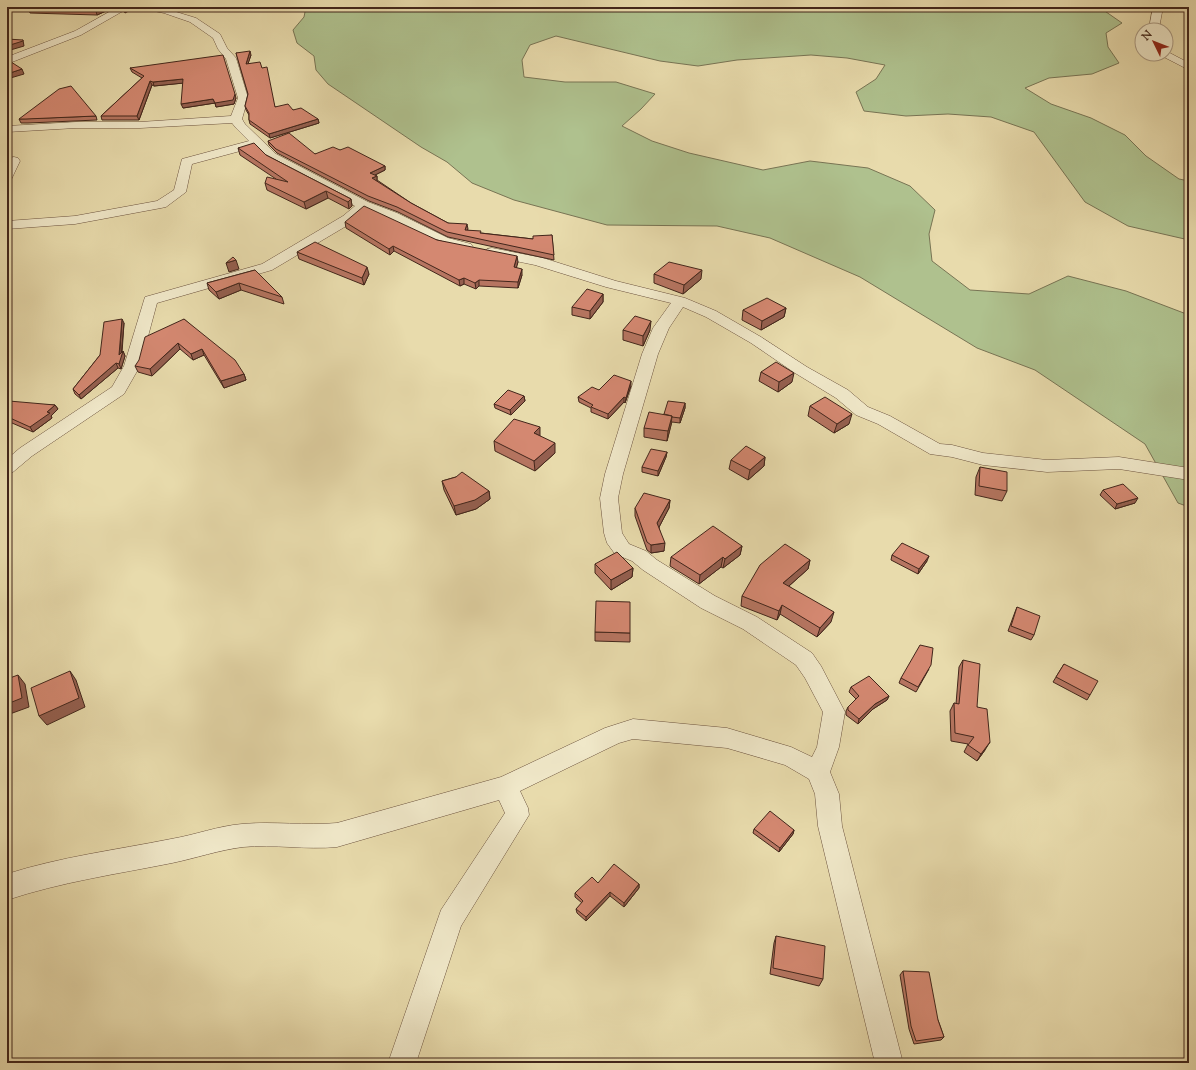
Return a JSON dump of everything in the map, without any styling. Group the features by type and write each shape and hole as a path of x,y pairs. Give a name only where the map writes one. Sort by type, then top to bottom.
{"street":[{"path":"7,62 78,33 125,7"},
{"path":"147,7 166,11 193,20 217,36 223,49 231,58 243,98 236,119 240,126 256,143 272,157 363,205 392,216 443,242 538,261 611,284 680,301 732,325 801,370 842,394 862,411 884,420 936,450 952,451 983,459 1047,466 1120,463 1189,474"},
{"path":"529,7 573,7"},
{"path":"1155,22 1158,7"},
{"path":"1185,7 1189,9"},
{"path":"1174,59 1189,67"},
{"path":"7,129 76,125 140,125 236,119"},
{"path":"7,225 75,220 161,204 180,192 186,162 256,143"},
{"path":"7,177 14,161"},
{"path":"7,468 26,452 118,390 132,366 150,300 267,267 348,219 363,205"},
{"path":"680,301 661,328 650,354 614,474 609,498 613,533 617,543 622,548 639,556 650,565 708,602 750,623 804,659 813,672 834,712 828,747 818,772"},
{"path":"7,887 42,876 193,847 215,840 249,835 319,837 337,835 505,787 613,735 633,729 727,738 791,757 818,772 827,794 830,826 889,1063"},
{"path":"402,1063 450,919 518,815 505,787"}],"green space":[{"path":"306,7 442,7 478,11 491,7 1099,7 1122,23 1106,33 1108,47 1119,63 1092,74 1049,78 1025,88 1051,104 1091,118 1125,135 1146,156 1179,179 1189,181 1189,240 1128,226 1085,202 1034,132 991,117 948,114 906,116 864,111 856,92 876,79 885,65 847,58 811,55 737,60 698,66 660,61 556,36 530,45 522,60 524,77 565,82 616,82 655,94 622,126 652,141 689,153 763,170 810,161 868,168 910,186 935,210 929,234 932,261 970,290 1029,294 1068,276 1126,291 1189,315 1189,507 1178,503 1145,444 1035,370 977,348 860,277 770,238 717,226 607,225 514,200 472,183 447,162 421,147 328,84 316,70 314,56 297,43 293,30 304,17"}],"building":[{"path":"31,7 104,7 96,11 28,9"},
{"path":"7,39 23,40 23,41 7,46"},
{"path":"250,51 246,64 260,62 262,68 267,67 275,107 288,104 293,110 301,108 318,119 269,134 249,120 249,113 245,106 248,94 236,53"},
{"path":"223,55 235,94 233,100 215,103 213,99 181,104 183,79 150,81 137,116 101,116 144,76 130,68"},
{"path":"8,60 22,69 7,74"},
{"path":"71,86 96,116 19,119 59,89"},
{"path":"289,133 315,154 333,147 340,150 348,147 385,166 370,173 377,176 372,178 411,203 448,223 467,224 465,230 533,239 533,236 552,235 554,255 447,232 397,207 368,196 276,149 268,141"},
{"path":"254,143 266,155 351,199 348,202 326,191 304,202 265,183 267,177 288,182 238,148"},
{"path":"364,206 437,240 517,256 514,267 522,269 518,282 479,280 475,283 464,278 459,280 393,246 389,249 345,222"},
{"path":"315,242 367,267 362,278 297,252"},
{"path":"233,257 236,260 226,263"},
{"path":"669,262 702,270 684,285 654,274"},
{"path":"255,270 282,297 239,283 216,292 207,283"},
{"path":"587,289 603,294 590,311 572,307"},
{"path":"767,298 786,308 762,321 743,310"},
{"path":"635,316 651,321 643,336 623,330"},
{"path":"122,319 119,355 123,351 119,364 116,363 79,395 73,389 100,355 104,322"},
{"path":"184,319 235,360 244,374 221,381 202,349 191,354 178,343 150,369 135,366 139,360 145,337"},
{"path":"776,362 794,373 779,382 761,372"},
{"path":"614,375 631,381 626,398 624,397 608,414 591,407 593,405 578,397 592,387 599,390"},
{"path":"508,390 524,396 510,410 494,404"},
{"path":"825,397 852,414 837,424 810,406"},
{"path":"9,401 55,405 47,412 50,413 30,427 7,418 7,404"},
{"path":"668,401 685,403 680,418 664,414"},
{"path":"649,412 672,416 668,431 644,428"},
{"path":"514,419 540,427 534,433 555,443 534,461 494,441"},
{"path":"746,446 765,457 750,470 731,460"},
{"path":"651,449 667,452 658,471 642,467"},
{"path":"980,467 1007,472 1007,491 979,486"},
{"path":"462,472 489,491 475,500 454,506 442,481 456,477"},
{"path":"1123,484 1138,498 1117,504 1103,490"},
{"path":"644,493 670,500 657,523 665,543 651,545 647,542 635,508"},
{"path":"713,526 742,546 725,559 723,557 700,575 671,557"},
{"path":"902,543 929,556 919,569 892,555"},
{"path":"785,544 810,560 783,583 834,612 820,628 782,605 779,611 742,596 760,565"},
{"path":"617,552 633,568 611,580 595,564"},
{"path":"596,601 630,602 630,633 595,632"},
{"path":"1017,607 1040,616 1034,635 1011,626"},
{"path":"920,645 933,648 931,665 918,687 901,678"},
{"path":"963,660 980,664 977,707 987,709 990,742 981,754 968,745 974,737 955,733 954,703 959,704"},
{"path":"1064,664 1098,681 1090,695 1056,677"},
{"path":"70,671 79,698 39,716 31,688"},
{"path":"18,675 22,698 7,704 7,679"},
{"path":"869,676 889,696 875,704 859,719 848,710 848,707 859,696 851,687"},
{"path":"770,811 794,830 780,848 754,829"},
{"path":"614,864 639,884 624,903 610,892 586,917 576,909 583,901 575,893 592,877 598,883"},
{"path":"776,936 825,946 823,979 773,968"},
{"path":"903,971 929,972 938,1020 944,1037 916,1041 911,1026"}]}
